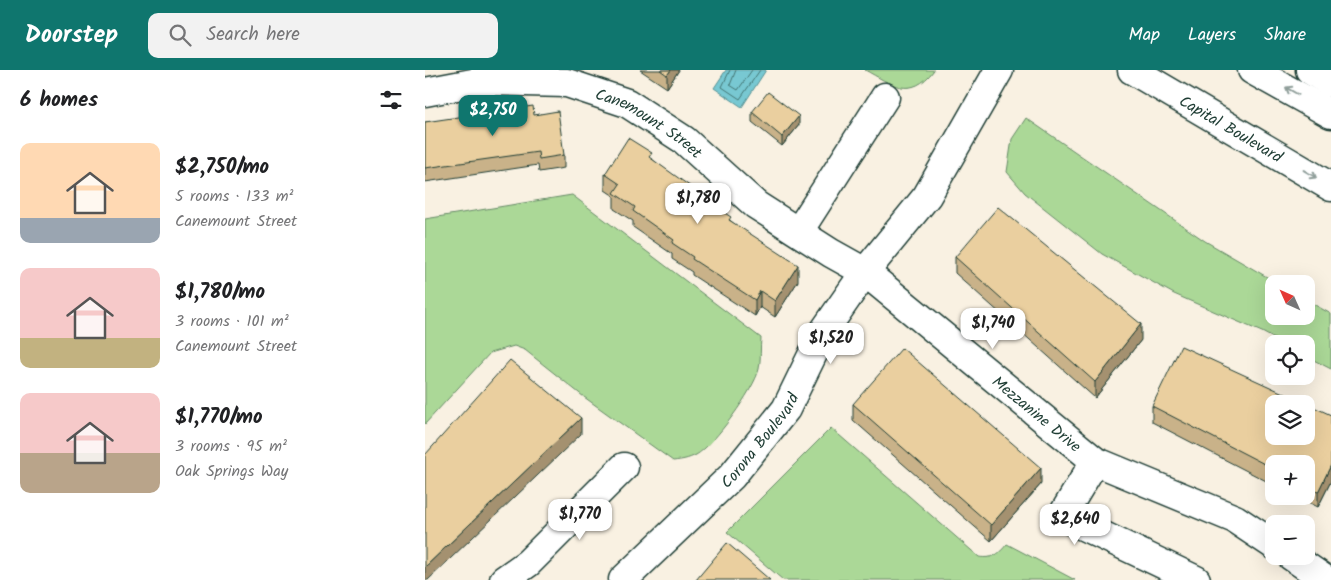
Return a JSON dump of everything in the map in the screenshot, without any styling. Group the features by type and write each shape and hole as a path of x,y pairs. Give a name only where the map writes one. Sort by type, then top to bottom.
{"main road":[{"name":"Corona Boulevard","path":"623,580 732,476 786,409 824,331 865,272 927,196 999,70"},
{"name":"Corona Boulevard","path":"981,102 1019,70"},
{"name":"Capital Boulevard","path":"1132,70 1331,186"},
{"path":"1252,70 1331,114"},
{"path":"1310,70 1331,83"},
{"name":"Canemount Street","path":"425,92 482,75 567,83 627,103 684,140 756,205 831,253 865,272"},
{"path":"799,231 885,97"},
{"name":"Mezzanine Drive","path":"865,272 1095,461 1235,519 1265,539"},
{"name":"Mezzanine Drive","path":"1095,461 1062,516 1196,580"},
{"path":"505,580 528,563 624,467"},
{"path":"1304,565 1326,580"}],"green space":[{"path":"865,70 934,70 917,85 901,87"},
{"path":"1026,118 1205,241 1265,276 1265,325 1315,325 1315,305 1331,314 1331,369 1315,361 1315,335 1268,335 1174,294 1102,254 1025,193 1007,172 1012,139"},
{"path":"572,195 761,338 759,369 750,390 723,429 696,455 673,461 584,397 525,350 514,346 490,353 425,424 425,219"},
{"path":"831,428 979,557 995,555 1007,544 1075,580 783,580 727,532"}],"water":[{"path":"726,70 766,70 742,107 714,88"}],"building":[{"path":"660,70 671,70 667,75"},
{"path":"768,92 799,116 782,137 752,112"},
{"path":"533,106 534,115 558,111 564,155 539,159 538,152 425,168 425,122"},
{"path":"628,138 652,153 649,157 691,187 689,190 731,217 729,220 798,265 775,301 760,291 755,300 692,259 693,257 672,243 674,240 633,211 635,207 614,193 620,184 605,174"},
{"path":"998,207 1141,324 1095,382 955,257"},
{"path":"1181,346 1288,395 1265,395 1265,445 1315,445 1315,408 1331,415 1331,465 1318,492 1315,490 1315,455 1265,455 1265,464 1152,406"},
{"path":"902,348 1041,468 991,525 853,404"},
{"path":"510,360 581,418 425,567 425,455"},
{"path":"727,543 770,580 696,580"}]}
